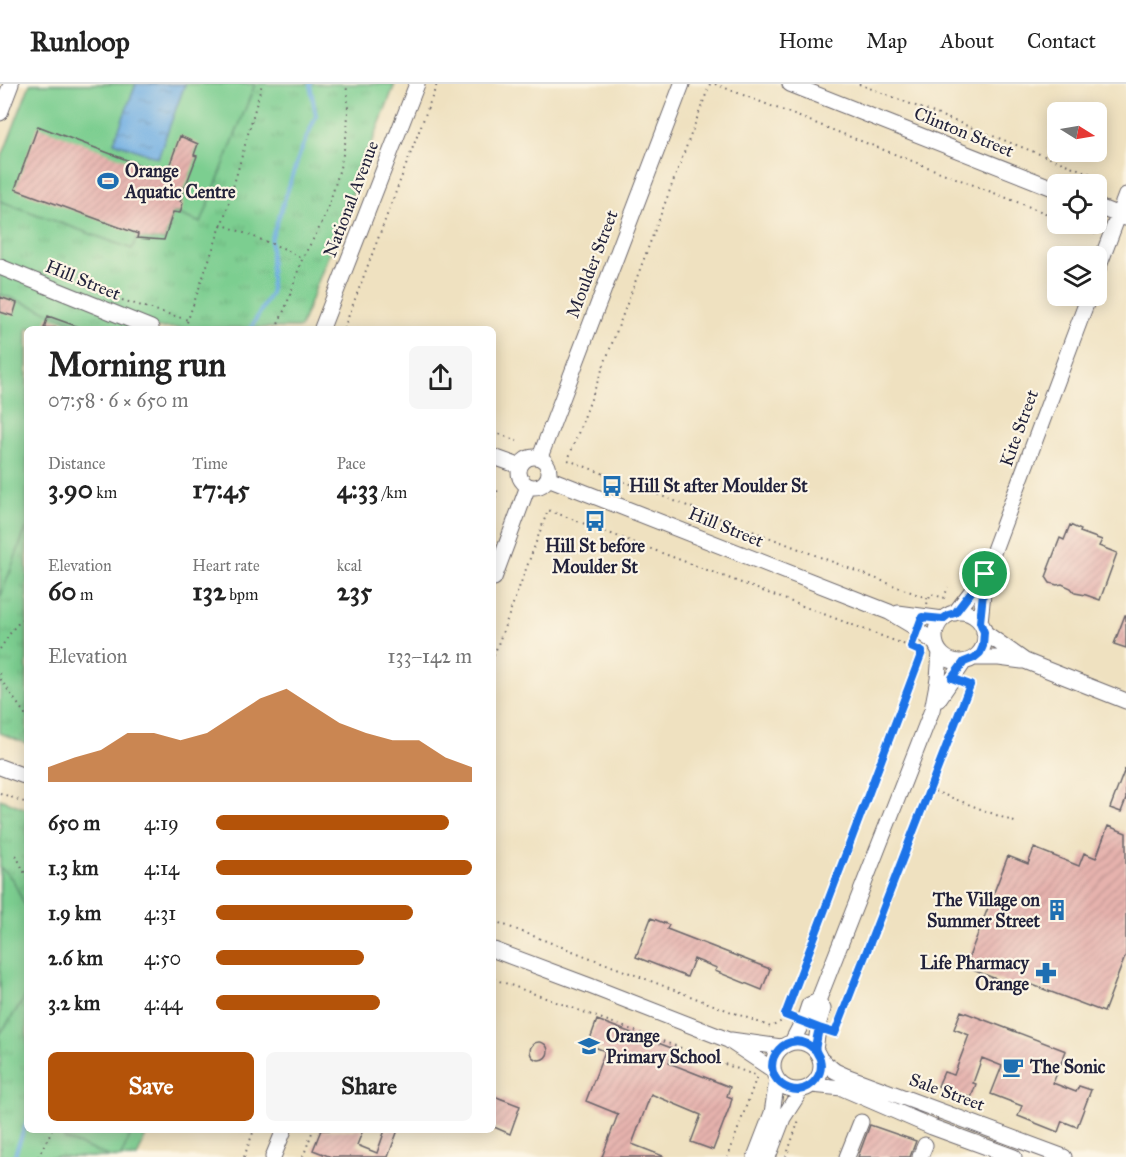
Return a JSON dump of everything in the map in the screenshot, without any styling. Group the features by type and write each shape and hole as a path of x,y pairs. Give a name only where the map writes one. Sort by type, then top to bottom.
{"street":[{"path":"0,113 11,84"},
{"name":"National Avenue","path":"323,326 417,84"},
{"name":"Moulder Street","path":"540,457 682,84"},
{"name":"Clinton Street","path":"790,84 1047,186"},
{"path":"1107,249 1122,216 1126,195"},
{"path":"1107,210 1122,216"},
{"name":"Hill Street","path":"0,267 146,326"},
{"name":"Kite Street","path":"982,627 985,574 1085,306"},
{"path":"540,457 544,459 549,468 548,478 538,487 528,486 519,476 519,466 525,459 540,457"},
{"path":"496,458 519,466"},
{"name":"Hill Street","path":"548,478 920,623 949,616"},
{"path":"496,573 528,486"},
{"name":"Kite Street","path":"949,616 985,574"},
{"path":"755,1157 772,1113 775,1054 786,1044 809,1005 818,1001 932,710 938,679 938,648 935,634 938,626 949,616 968,613 1004,647 1025,661 1126,701"},
{"name":"Hill Street","path":"920,623 938,648"},
{"path":"932,710 952,678 969,660 980,653 983,646 982,627"},
{"path":"938,648 951,661 957,662 999,658 1025,661"},
{"path":"0,767 24,776"},
{"path":"496,951 728,1040 775,1075 787,1088 806,1087"},
{"path":"768,1157 783,1118 806,1087 820,1073 819,1028 823,1009 818,1001"},
{"path":"728,1040 805,1043 818,1055"},
{"name":"Sale Street","path":"818,1055 836,1071 846,1076 1064,1157"},
{"name":"Sale Street","path":"806,1087 842,1088 932,1127 1014,1157"},
{"path":"847,1157 861,1122"},
{"path":"273,1157 283,1133"},
{"path":"1025,1142 1030,1157"}],"path":[{"path":"186,326 221,224 262,84"},
{"path":"276,326 282,318 303,259 324,216 339,166 346,139 348,96 346,84"},
{"path":"345,326 437,84"},
{"path":"710,84 568,460 929,599"},
{"path":"715,84 1047,214"},
{"path":"859,84 1089,174"},
{"path":"221,224 285,249 303,259"},
{"path":"496,433 517,441"},
{"path":"496,650 548,510 922,652 782,1021 771,1027 496,922"},
{"path":"911,647 931,594 944,598 948,587"},
{"path":"0,649 24,617"},
{"path":"0,673 1,681 24,713"},
{"path":"819,1028 835,1033 970,685 952,678"},
{"path":"929,789 1017,823"},
{"path":"0,793 24,802"},
{"path":"16,855 24,872"},
{"path":"496,980 757,1076 728,1157"},
{"path":"786,1157 800,1120"},
{"path":"38,1157 50,1133"},
{"path":"244,1157 253,1133"},
{"path":"303,1157 312,1133"}],"green space":[{"name":"Orange Aquatic Centre","path":"30,84 255,84 201,223 173,212 164,240 137,238 132,249 0,201 0,162"},
{"path":"33,84 395,84 301,326 24,326 24,743 0,733 0,175"},
{"path":"0,294 87,326 24,326 24,534 0,598"},
{"path":"0,799 24,808 24,1133 147,1133 137,1157 0,1157"},
{"path":"0,867 13,880 24,904 24,999 0,1034"},
{"path":"67,1133 131,1133 121,1157 111,1157 64,1139"}],"water":[{"path":"136,84 185,84 158,158 114,142"}],"building":[{"path":"38,126 166,175 180,136 198,144 194,155 197,156 180,201 183,203 180,213 173,212 164,240 137,238 138,234 15,189"},
{"path":"0,297 17,303 13,316 0,312"},
{"path":"48,316 76,326 45,326"},
{"path":"1070,525 1081,530 1080,532 1102,540 1099,546 1117,553 1100,600 1075,593 1071,588 1062,584 1050,583 1046,577 1060,538 1064,540"},
{"path":"1126,615 1126,648 1114,644"},
{"path":"1125,769 1126,799 1121,812 1110,808"},
{"name":"The Village on Summer Street","path":"1108,826 1126,833 1126,954 1104,1012 1022,981 1020,988 965,967 1008,856 1028,864 1034,848 1079,866 1084,853 1096,858"},
{"path":"651,918 669,925 667,929 770,969 762,990 715,971 717,968 694,959 687,977 636,957"},
{"path":"961,1011 1066,1051 1053,1083 1076,1092 1079,1086 1091,1090 1077,1127 1062,1121 1058,1132 1018,1116 1022,1106 991,1094 1002,1066 982,1058 973,1083 976,1084 971,1098 938,1086 944,1072 954,1075 969,1035 954,1029"},
{"path":"597,1020 674,1049 669,1063 730,1087 727,1096 732,1098 730,1106 713,1150 691,1142 701,1115 651,1094 632,1144 663,1156 602,1157 618,1114 586,1101 605,1051 589,1045"},
{"path":"535,1042 543,1042 548,1047 546,1058 535,1060 530,1055 530,1047"},
{"path":"496,1097 520,1106 510,1134 496,1128"},
{"path":"870,1125 916,1141 910,1157 858,1157"},
{"path":"320,1133 362,1133 357,1145 377,1153 384,1133 397,1133 388,1157 331,1157 313,1150"}],"waterway":[{"path":"252,326 271,293 271,240 300,153 316,116 310,84"},
{"path":"14,1157 24,1129"}],"place":[{"name":"Orange Aquatic Centre","path":"108,181"},
{"name":"Hill St after Moulder St","path":"612,486"},
{"name":"Hill St before Moulder St","path":"595,521"},
{"name":"The Village on Summer Street","path":"1057,910"},
{"name":"Life Pharmacy Orange","path":"1046,973"},
{"name":"Orange Primary School","path":"589,1046"},
{"name":"The Sonic","path":"1013,1067"}],"route":[{"path":"985,574 955,613 943,619 922,617 920,622 911,647 922,652 785,1015 819,1028 815,1050 820,1059 820,1073 812,1085 807,1088 801,1090 787,1088 774,1075 775,1054 786,1044 798,1041 815,1050 819,1028 835,1033 970,685 952,678 964,662 980,653 983,646 985,639 980,622 985,574"}]}
